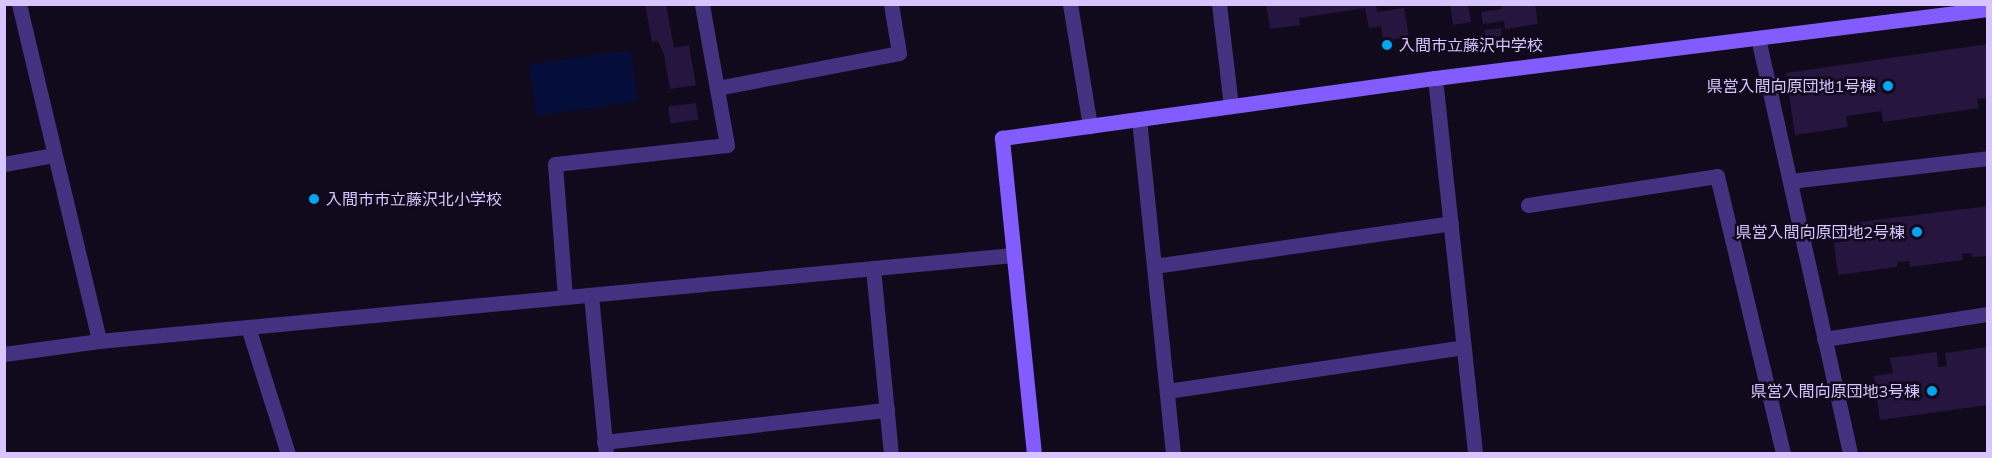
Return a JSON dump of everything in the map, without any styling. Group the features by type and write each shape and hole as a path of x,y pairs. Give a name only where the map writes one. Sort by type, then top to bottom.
{"street":[{"path":"19,4 99,341"},
{"path":"564,297 555,164 727,145 702,4"},
{"path":"717,88 899,53 891,4"},
{"path":"1070,4 1090,126"},
{"path":"1219,4 1231,106"},
{"path":"1034,453 1002,138 1435,78 1758,38 1958,9 1988,9"},
{"path":"1758,38 1850,453"},
{"path":"1435,78 1475,453"},
{"path":"1139,119 1173,453"},
{"path":"4,164 54,154"},
{"path":"1790,181 1988,158"},
{"path":"1528,205 1717,176 1783,453"},
{"path":"1154,266 1451,223"},
{"path":"4,354 99,341 1013,255"},
{"path":"873,268 891,453"},
{"path":"591,295 605,448 887,410"},
{"path":"1824,339 1988,314"},
{"path":"248,327 288,453"},
{"path":"1167,391 1464,347"}],"shaded area":[{"path":"631,50 638,101 536,116 529,64"}],"building":[{"path":"645,4 666,4 674,48 689,45 696,85 670,89 664,54 658,41 652,42"},
{"path":"1266,4 1376,4 1377,12 1404,8 1409,37 1394,39 1395,46 1384,47 1381,26 1369,28 1365,8 1299,18 1300,25 1270,29"},
{"path":"1450,4 1468,4 1471,22 1453,25"},
{"path":"1503,4 1535,4 1538,24 1505,29 1504,21 1483,24 1481,12 1501,9"},
{"path":"1501,28 1502,36 1486,39 1484,30"},
{"name":"県営入間向原団地1号棟","path":"1988,44 1988,98 1977,99 1979,108 1883,122 1882,111 1846,116 1848,127 1795,135 1786,73"},
{"path":"696,103 698,120 670,123 668,106"},
{"name":"県営入間向原団地2号棟","path":"1988,206 1988,256 1972,257 1972,253 1962,254 1963,260 1910,267 1909,261 1897,262 1897,267 1838,275 1834,243 1847,241 1844,224"},
{"name":"県営入間向原団地3号棟","path":"1988,347 1988,405 1880,420 1874,376 1893,373 1890,358 1937,352 1938,367 1947,366 1945,353"}],"place":[{"name":"入間市立藤沢中学校","path":"1387,45"},
{"name":"県営入間向原団地1号棟","path":"1888,86"},
{"name":"入間市市立藤沢北小学校","path":"314,199"},
{"name":"県営入間向原団地2号棟","path":"1917,232"},
{"name":"県営入間向原団地3号棟","path":"1932,391"}]}
